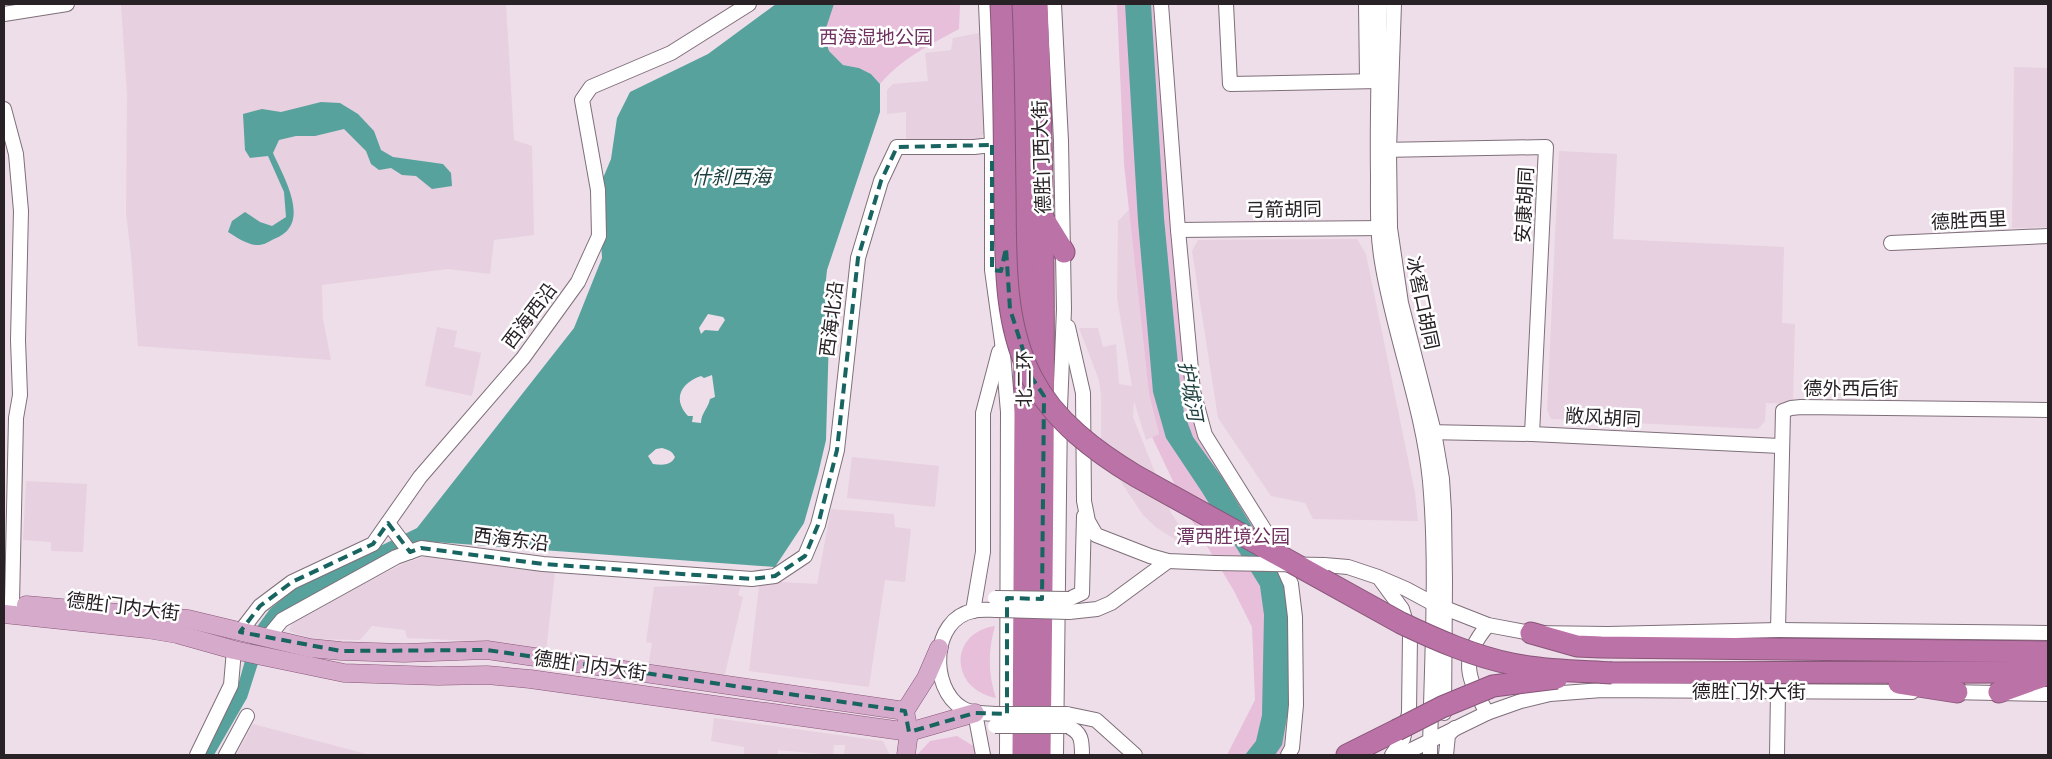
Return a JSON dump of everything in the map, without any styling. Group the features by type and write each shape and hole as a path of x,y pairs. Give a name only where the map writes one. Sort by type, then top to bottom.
{"highway":[{"path":"1001,4 1006,264 1010,308 1021,349 1032,378 1070,427 1108,460 1401,623 1439,641 1478,655 1513,664 1612,673"},
{"name":"北二环","path":"1019,4 1024,110 1025,192 1023,755"},
{"name":"北二环","path":"1038,4 1042,110 1045,422 1040,755"},
{"path":"1010,230 1025,192"},
{"path":"1043,218 1064,252"},
{"path":"1531,633 1577,646 1601,647 2048,652"},
{"path":"1347,755 1442,707 1493,686 1612,673"},
{"name":"德胜门外大街","path":"1612,673 2048,673"},
{"path":"1830,673 1957,692"},
{"path":"1999,692 2048,673"}],"main road":[{"name":"德胜门内大街","path":"7,609 146,615 236,642"},
{"name":"德胜门内大街","path":"7,609 236,642"},
{"path":"236,642 266,649"},
{"path":"906,755 909,732 905,711 926,678 939,648"},
{"name":"德胜门内大街","path":"266,649 303,660 368,661 404,653 487,650 905,711"},
{"name":"德胜门内大街","path":"266,649 344,673 438,676 487,675 530,679 909,732"},
{"path":"909,732 975,713"}],"street":[{"path":"4,14 67,4"},
{"name":"西海西沿","path":"236,642 260,606 292,582 373,544 390,527 420,477 523,358 578,282 599,236 598,190 582,100 591,87 672,53 750,4"},
{"name":"德胜门西大街","path":"986,4 992,145 992,270 994,299 1002,342 1008,412 1007,755"},
{"name":"德胜门西大街","path":"994,299 1010,230 1008,4"},
{"name":"德胜门西大街","path":"1054,4 1061,141 1064,309"},
{"path":"1161,4 1178,230 1193,391 1202,429 1223,466 1272,542 1291,584 1296,617 1296,705 1292,748 1288,755"},
{"path":"1226,4 1230,84 1373,80 1366,4"},
{"name":"冰窖口胡同","path":"1380,4 1373,80 1383,150"},
{"name":"冰窖口胡同","path":"1394,4 1383,150 1384,228 1428,432 1439,606 1430,755"},
{"path":"4,109 16,154 21,211 18,340 20,395 10,418 7,609"},
{"name":"西海北沿","path":"775,576 805,556 818,525 837,450 858,258 881,182 896,147 974,147 992,145"},
{"name":"安康胡同","path":"1383,150 1546,147 1532,434"},
{"name":"弓箭胡同","path":"1178,230 1384,228"},
{"name":"德胜西里","path":"1891,243 2048,236"},
{"path":"1064,309 1083,393 1084,500 1082,593 1069,605"},
{"path":"1056,755 1060,408 1064,309"},
{"path":"995,604 985,591 983,552 983,413 1002,342"},
{"name":"德外西后街","path":"1778,630 1783,411 1792,408 2048,410"},
{"name":"敞风胡同","path":"1428,432 1532,434 1782,446"},
{"path":"1084,500 1088,521 1096,535 1150,556 1168,561 1348,567 1378,577 1439,606 1488,624 1531,633 1608,634 1778,630 2048,633"},
{"path":"390,527 408,550"},
{"name":"西海东沿","path":"266,649 282,620 408,550 421,548 562,565 752,579 775,576"},
{"path":"973,611 983,552"},
{"path":"1135,755 1096,720 995,720 957,705 947,692 940,672 939,648 954,622 973,611 995,604 1069,605 1089,611 1111,603 1168,561"},
{"path":"1378,577 1402,609 1410,635 1409,713 1403,739 1392,755"},
{"path":"1487,713 1473,687 1469,675 1472,648 1488,624"},
{"path":"197,755 231,686 236,642"},
{"name":"德胜门外大街","path":"1401,755 1487,713 1521,701 1550,694 1602,690 1999,692 2048,694"},
{"path":"1777,755 1778,692"},
{"path":"975,713 983,755"},
{"path":"226,755 247,716"},
{"path":"983,755 986,735 995,720"},
{"path":"1067,720 1081,737 1082,755"},
{"path":"1446,755 1448,735 1455,727"}],"highlighted area":[{"path":"992,145 992,270 1001,271 1006,248 1010,309 1032,378 1044,396 1042,599 1007,598 1007,714 975,713 909,732 905,711 487,650 341,651 240,632 260,606 292,582 373,544 388,523 410,552 421,548 543,564 752,579 775,576 805,556 818,525 837,450 858,258 881,181 897,147"}],"shaded area":[{"path":"121,4 506,4 514,140 532,146 534,235 494,240 490,274 448,269 322,285 323,319 331,360 138,346 126,213 127,95"},
{"path":"979,33 985,131 980,140 906,141 906,112 887,114 887,90 893,84 928,81 925,53 951,50 953,38"},
{"path":"2014,67 2048,68 2048,227 2012,228"},
{"path":"1559,151 1617,154 1613,239 1784,247 1782,323 1795,324 1793,404 1766,403 1765,421 1758,429 1551,419 1547,410"},
{"path":"1129,210 1149,394 1159,434 1146,440 1134,401 1133,417 1171,513 1179,525 1196,529 1203,544 1178,541 1157,528 1143,515 1119,479 1101,444 1101,395 1099,380 1079,328 1098,328 1103,347 1116,344 1119,384 1132,386 1117,298 1118,221"},
{"path":"1357,239 1366,254 1415,493 1418,521 1313,519 1305,503 1271,496 1218,418 1192,251 1198,240"},
{"path":"437,327 457,331 454,347 481,353 472,396 425,386"},
{"path":"852,457 939,466 935,507 847,498"},
{"path":"26,481 87,484 83,552 51,551 51,542 23,540"},
{"path":"831,509 894,514 895,527 911,529 905,582 885,580 869,687 749,671 759,586 781,582 817,584"},
{"path":"426,556 555,572 546,651 475,641 407,638 405,630 372,626 360,640 312,639 289,631 292,623 405,563"},
{"path":"741,584 738,595 743,597 724,678 648,667 652,643 646,642 654,587"},
{"path":"714,718 883,741 890,755 844,755 845,745 834,745 833,755 778,750 778,755 744,755 744,747 711,741"},
{"path":"253,724 370,755 236,755"}],"green space":[{"name":"西海湿地公园","path":"823,4 960,4 959,29 927,46 897,67 880,84 871,74 859,68 843,65 829,52"},
{"name":"潭西胜境公园","path":"1117,4 1153,4 1186,387 1259,527 1291,708 1287,747 1282,755 1227,755 1255,700 1252,627 1234,591 1192,521 1152,437 1159,434 1149,394 1124,164"},
{"path":"995,626 990,662 991,680 996,698 981,693 970,684 963,673 961,661 963,649 969,639 980,631"},
{"path":"957,736 975,747 981,755 917,755 930,741"}],"water":[{"name":"什刹西海","path":"776,4 834,4 824,34 829,51 843,65 859,68 871,74 880,84 880,112 827,270 826,298 837,309 834,325 830,329 829,335 826,440 804,523 775,567 421,541 368,565 282,612 269,629 247,698 214,755 203,755 237,689 253,632 270,609 297,587 417,528 574,328 602,258 598,190 611,159 617,118 630,92 708,54","holes":["708,314 723,317 725,320 718,331 705,330 701,334 699,328","712,375 715,397 710,399 702,416 701,423 692,422 693,416 688,416 680,404 681,392 694,379 701,376 704,378","656,449 668,450 675,457 671,462 663,465 653,464 648,456"]},
{"name":"潭西胜境公园","path":"1125,4 1151,4 1164,218 1184,413 1193,437 1222,477 1283,577 1290,614 1290,701 1282,745 1275,755 1245,755 1256,741 1262,715 1264,615 1260,586 1166,438 1153,392 1138,221"},
{"path":"321,102 340,103 358,114 374,131 381,150 393,157 443,164 451,173 452,186 432,189 416,176 402,175 391,168 379,170 371,164 366,151 344,129 315,136 296,136 279,140 273,153 288,188 294,212 292,223 286,232 267,243 255,245 247,243 228,232 232,221 245,212 260,222 272,226 286,217 284,192 268,156 250,158 245,150 243,114 262,109 281,112"}],"water label":[{"name":"护城河","path":"1190,391"}]}
